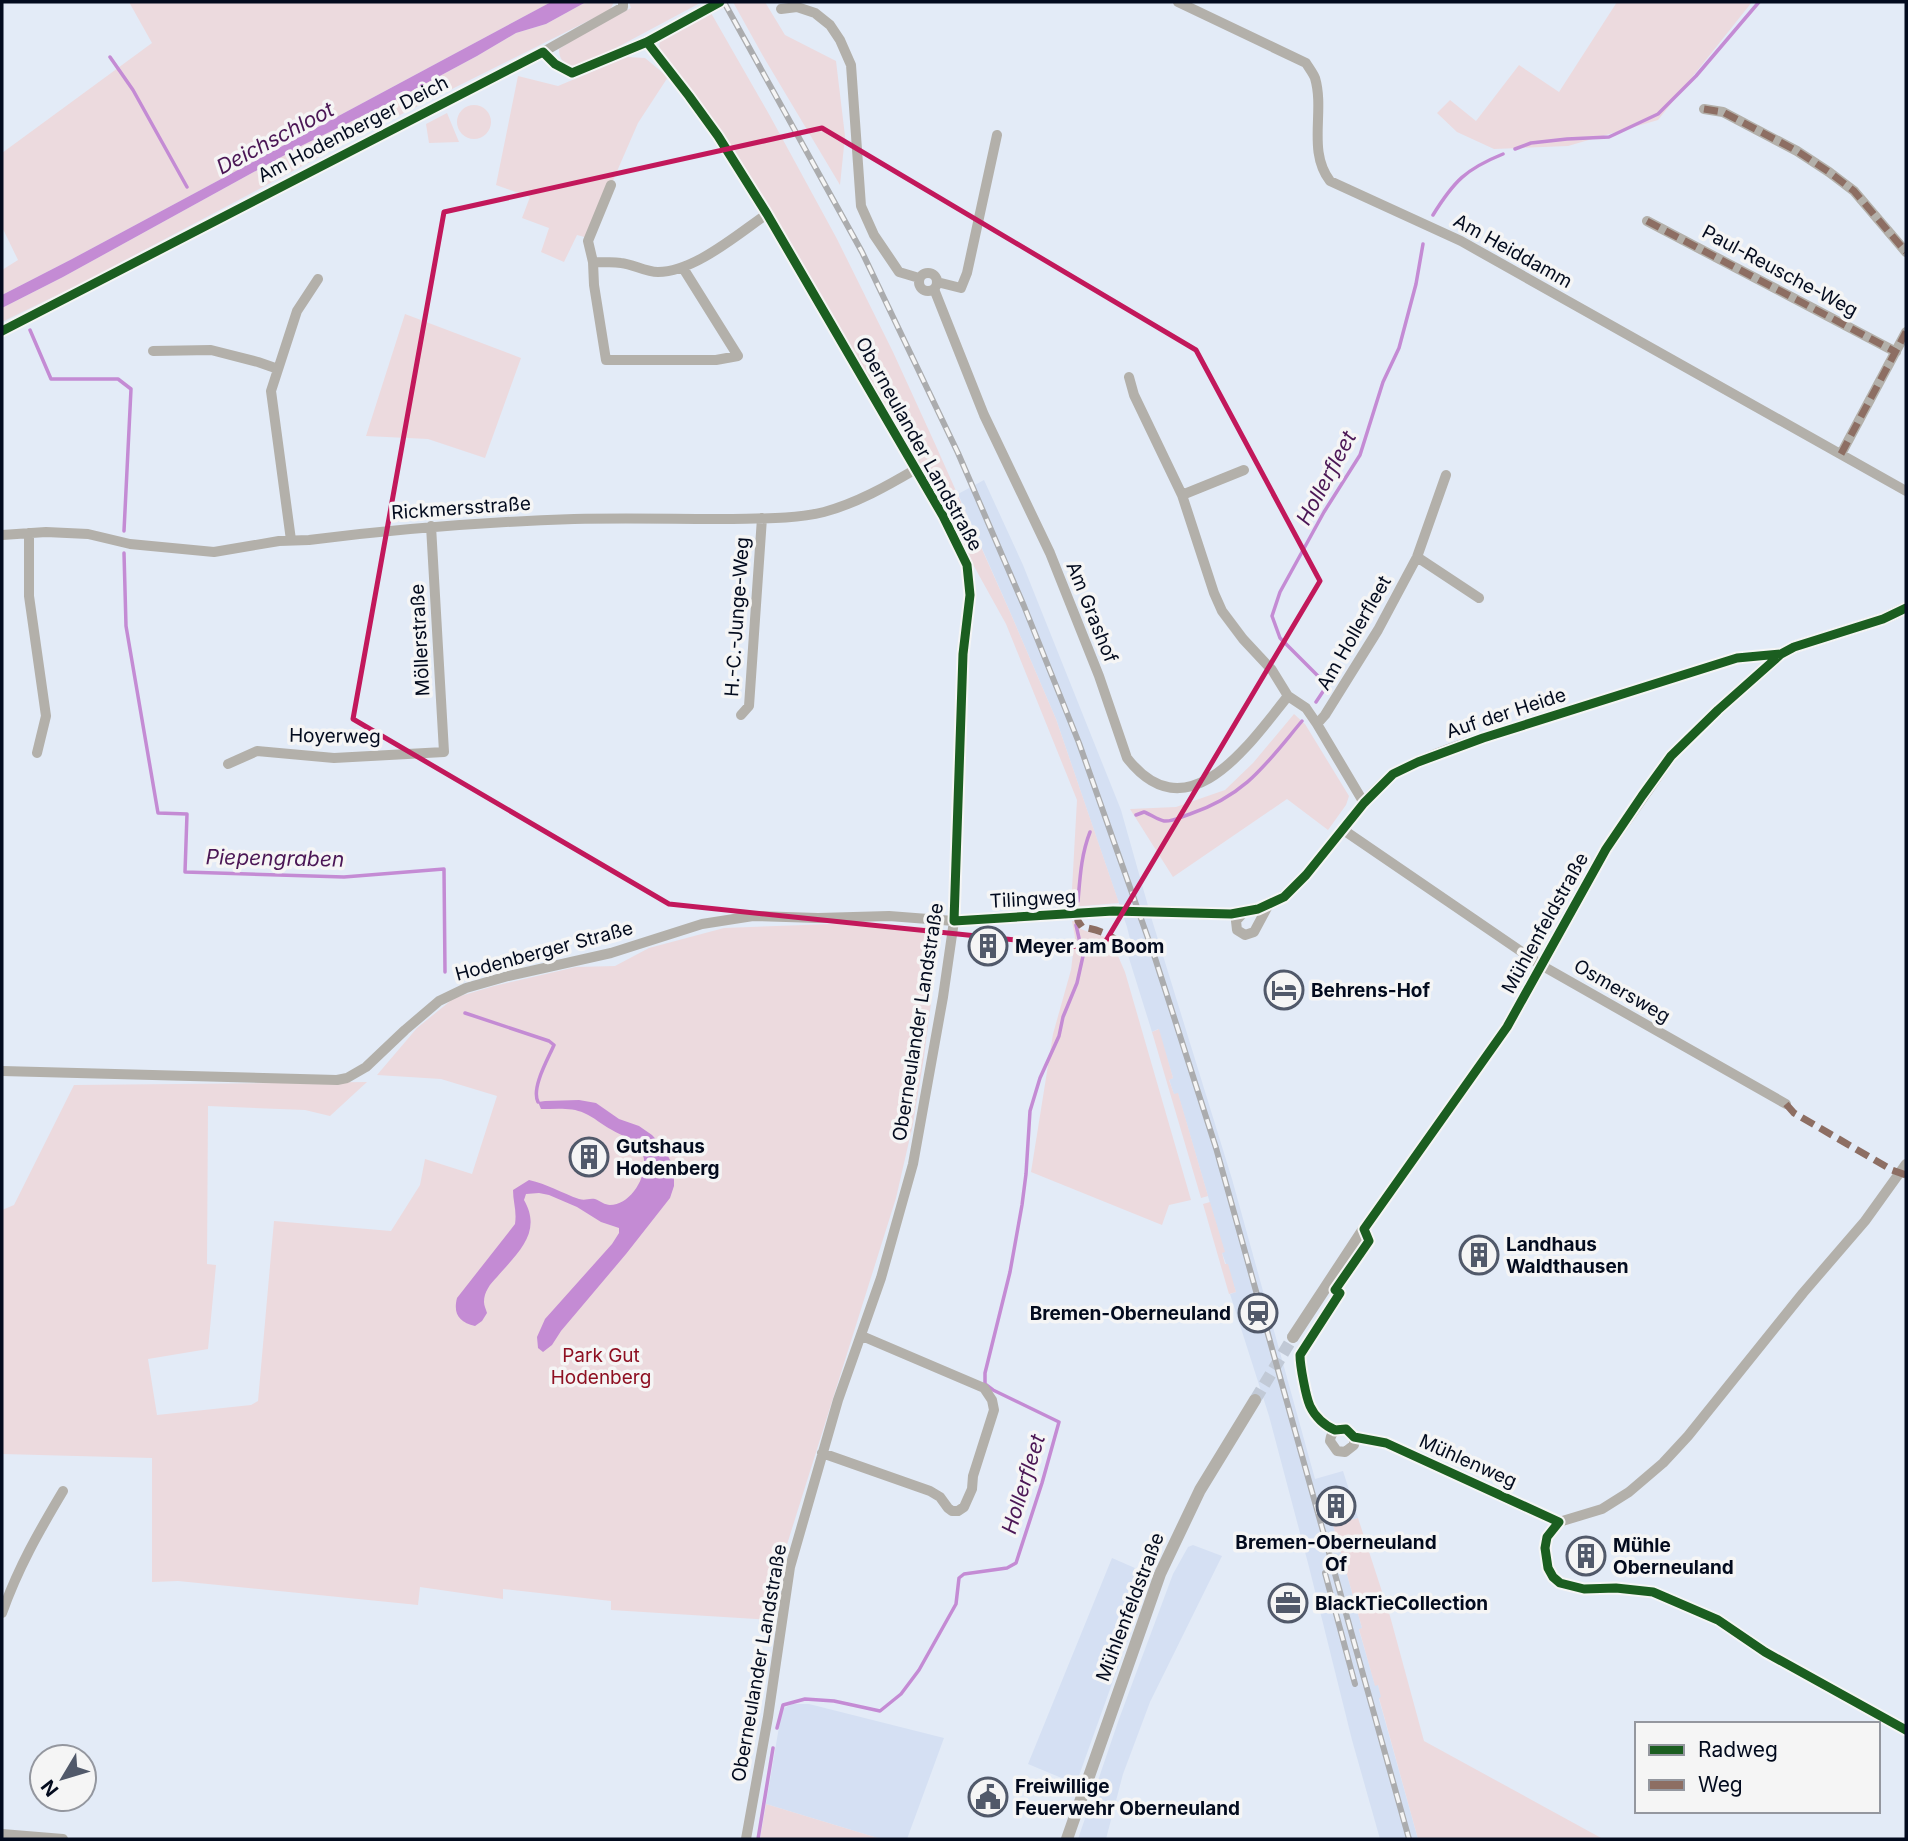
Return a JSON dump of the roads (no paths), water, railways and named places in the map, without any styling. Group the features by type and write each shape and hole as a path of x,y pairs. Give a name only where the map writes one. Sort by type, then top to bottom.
{"street":[{"name":"Am Hodenberger Deich","path":"2,331 543,52 622,7 623,2"},
{"path":"543,52 555,64 572,73 647,42 720,2"},
{"name":"Am Heiddamm","path":"1178,2 1306,63 1314,76 1318,104 1318,159 1330,181 1461,241 1906,491"},
{"path":"781,9 797,7 815,13 830,25 840,40 850,65 861,206 874,235 899,272 919,278 918,283 922,290 930,291 936,286 961,288 967,273 998,135"},
{"name":"Oberneulander Landstraße","path":"647,42 718,136 767,214 916,469 967,565 970,595 962,654 954,921 913,1164 881,1278 838,1400 790,1567 768,1717 746,1839"},
{"path":"1704,109 1723,112 1797,151 1829,172 1854,191 1906,252"},
{"path":"611,185 588,242 606,360 716,360 738,356 683,268"},
{"path":"593,262 622,263 659,272 683,268 767,214"},
{"name":"Paul-Reusche-Weg","path":"1647,220 1896,352"},
{"path":"290,540 271,391 297,311 318,279"},
{"name":"Am Grashof","path":"936,286 984,415 1050,553 1099,676 1127,758 1133,766 1147,778 1167,787 1190,787 1212,778 1243,751 1288,696"},
{"path":"1841,454 1906,332"},
{"path":"153,352 211,351 278,369"},
{"name":"Am Hollerfleet","path":"1129,377 1134,395 1182,495 1222,611 1231,625 1272,670 1288,696 1306,709 1364,803"},
{"name":"Rickmersstraße","path":"2,535 88,534 130,544 214,552 290,540 498,521 762,519 834,509 884,488 916,469"},
{"path":"1182,495 1244,470"},
{"name":"Am Hollerfleet","path":"1317,724 1378,630 1417,557 1446,475"},
{"name":"H.-C.-Junge-Weg","path":"741,715 749,706 762,519"},
{"name":"Möllerstraße","path":"431,526 444,752"},
{"path":"29,533 29,596 46,716 37,752"},
{"path":"1417,557 1479,598"},
{"name":"Auf der Heide","path":"1163,911 1231,914 1258,909 1284,897 1306,875 1364,803 1393,774 1418,762 1483,738 1737,658 1781,654 1906,608"},
{"name":"Mühlenfeldstraße","path":"1293,1337 1364,1229 1507,1027 1606,849 1642,796 1671,756 1704,722 1781,654"},
{"name":"Hoyerweg","path":"228,764 257,751 334,758 444,752"},
{"name":"Osmersweg","path":"1342,829 1541,965 1786,1104"},
{"name":"Auf der Heide","path":"1244,912 1236,921 1237,930 1245,935 1254,932 1269,904"},
{"name":"Tilingweg","path":"954,921 1113,911"},
{"name":"Hodenberger Straße","path":"2,1071 337,1080 366,1067 439,1000 466,988 611,953 702,923 753,916 889,916 954,921"},
{"path":"1545,1548 1547,1537 1559,1522 1602,1508 1629,1492 1663,1463 1865,1221 1906,1164"},
{"path":"822,1453 930,1491 940,1497 952,1511 964,1507 972,1489 973,1476 994,1410 992,1399 984,1388 862,1336"},
{"name":"Mühlenfeldstraße","path":"1066,1839 1160,1574 1200,1490 1255,1400"},
{"name":"Mühlenweg","path":"1354,1437 1385,1443 1559,1522"},
{"path":"2,1614 20,1567 62,1491"},
{"path":"2,1834 63,1839"}],"waterway":[{"name":"Hollerfleet","path":"1515,149 1531,143 1609,137 1658,114 1696,76 1759,2"},
{"path":"110,57 133,90 187,187"},
{"name":"Hollerfleet","path":"1433,215 1462,177 1479,165 1503,154"},
{"name":"Hollerfleet","path":"1316,702 1326,687 1280,638 1272,616 1280,592 1324,512 1360,455 1383,382 1399,348 1416,284 1423,244"},
{"name":"Piepengraben","path":"30,330 51,379 118,379 131,389 124,531"},
{"name":"Piepengraben","path":"124,553 126,626 158,813 187,814 185,872 344,877 444,869 445,972"},
{"name":"Hollerfleet","path":"1136,815 1144,812 1170,821 1226,797 1254,776 1302,721"},
{"name":"Hollerfleet","path":"1078,901 1080,875 1090,832"},
{"name":"Hollerfleet","path":"777,1728 783,1705 805,1699 834,1701 880,1711 901,1694 919,1670 956,1604 959,1578 964,1574 1007,1568 1016,1563 1059,1422 993,1390 985,1384 985,1373 1010,1272 1022,1205 1030,1111 1040,1078 1059,1036 1083,956 1076,925"},
{"name":"Piepengraben","path":"465,1013 554,1045 538,1082 538,1102"},
{"name":"Hollerfleet","path":"758,1839 773,1748"}],"tunnel":[{"path":"1113,911 1163,911"},
{"path":"1255,1400 1293,1337"}],"railway":[{"path":"724,2 862,252 958,453 1079,743 1155,958 1216,1148 1409,1839"},
{"path":"1325,1573 1355,1684"}],"place":[{"name":"Meyer am Boom","path":"988,946"},
{"name":"Behrens-Hof","path":"1284,990"},
{"name":"Gutshaus Hodenberg","path":"589,1157"},
{"name":"Landhaus Waldthausen","path":"1479,1255"},
{"name":"Bremen-Oberneuland","path":"1258,1313"},
{"name":"Bremen-Oberneuland Of","path":"1336,1506"},
{"name":"Mühle Oberneuland","path":"1586,1556"},
{"name":"BlackTieCollection","path":"1288,1603"},
{"name":"Freiwillige Feuerwehr Oberneuland","path":"988,1797"}],"water label":[{"name":"Deichschloot","path":"275,138"}],"park label":[{"name":"Park Gut Hodenberg","path":"601,1366"}]}
